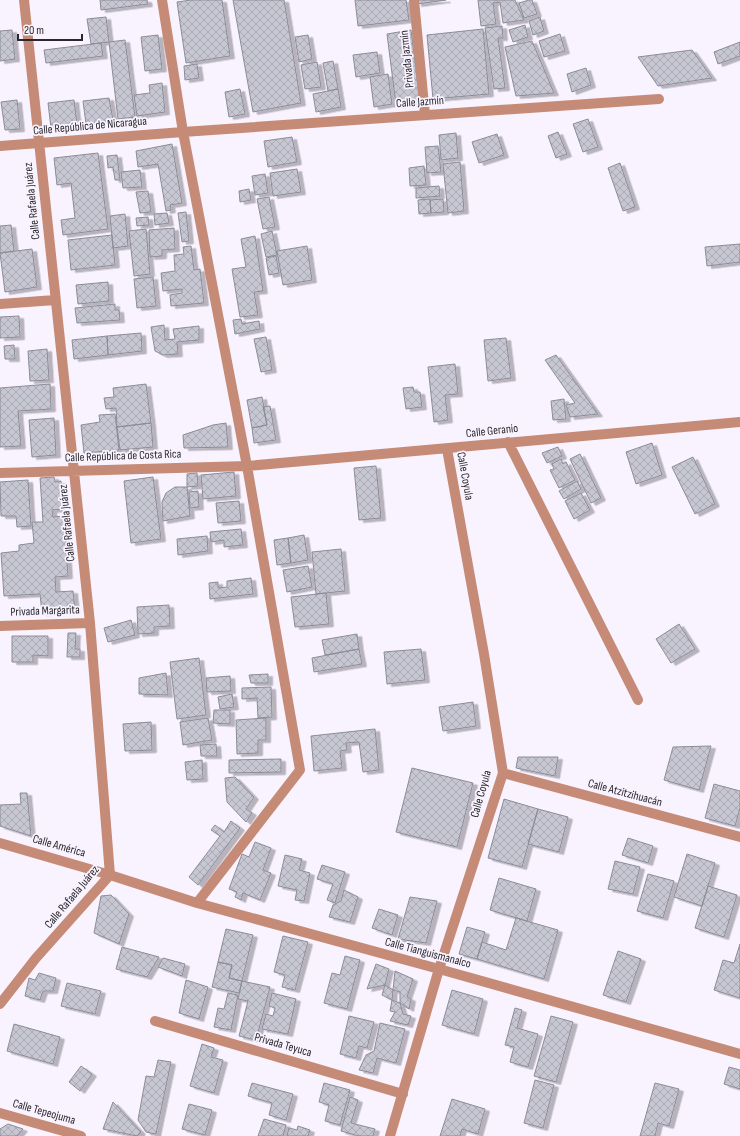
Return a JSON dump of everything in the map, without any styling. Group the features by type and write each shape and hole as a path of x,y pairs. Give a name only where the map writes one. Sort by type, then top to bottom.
{"street":[{"name":"Calle Rafaela Juárez","path":"0,1004 36,958 110,875 90,623 24,0"},
{"path":"162,0 183,132 247,466 300,770 197,903"},
{"name":"Privada Jazmín","path":"414,0 426,115"},
{"name":"Calle Jazmín","path":"183,132 659,99"},
{"name":"Calle República de Nicaragua","path":"0,146 183,132"},
{"path":"0,304 56,300"},
{"name":"Calle Geranio","path":"247,466 740,422"},
{"path":"508,442 638,700"},
{"name":"Calle Coyula","path":"390,1136 439,969 503,773 484,654 447,449"},
{"name":"Calle República de Costa Rica","path":"0,473 247,466"},
{"name":"Privada Margarita","path":"0,626 90,623"},
{"name":"Calle Atzitzihuacán","path":"503,773 740,837"},
{"name":"Calle América","path":"0,843 110,875"},
{"name":"Calle Tianguismanalco","path":"110,875 197,903 439,969 740,1054"},
{"name":"Privada Teyuca","path":"155,1021 403,1094"},
{"name":"Calle Tepeojuma","path":"0,1113 81,1136"}],"building":[{"path":"100,0 147,0 148,4 101,10"},
{"path":"191,0 222,0 230,56 186,63 177,2"},
{"path":"233,0 284,0 301,103 253,112"},
{"path":"355,0 406,0 409,20 358,26"},
{"path":"417,0 446,0 417,4"},
{"path":"478,0 515,0 524,20 503,23 500,2 493,3 496,24 481,26"},
{"path":"532,0 537,14 524,18 519,3"},
{"path":"106,17 109,42 91,44 87,19"},
{"path":"540,17 544,31 533,35 529,21"},
{"path":"525,25 528,37 513,42 509,30"},
{"path":"502,26 503,38 498,38 505,88 494,89 485,28"},
{"path":"483,29 489,94 433,99 427,35"},
{"path":"12,30 15,59 0,61 0,31"},
{"path":"411,30 420,102 396,105 387,34"},
{"path":"560,34 565,51 544,57 539,41"},
{"path":"158,35 162,69 145,71 141,37"},
{"path":"308,35 312,59 299,62 295,37"},
{"path":"125,40 135,117 118,119 109,42"},
{"path":"532,41 554,93 516,96 505,47"},
{"path":"740,42 740,56 718,64 714,52"},
{"path":"101,43 103,56 46,63 44,50"},
{"path":"692,50 712,78 658,86 638,57"},
{"path":"377,52 380,73 356,77 353,55"},
{"path":"333,61 338,89 328,91 323,63"},
{"path":"317,62 321,87 305,89 301,65"},
{"path":"197,64 199,78 185,80 184,66"},
{"path":"586,68 591,85 572,92 567,74"},
{"path":"388,74 392,104 374,107 370,77"},
{"path":"162,83 165,112 137,116 134,95 150,93 149,85"},
{"path":"240,89 245,114 229,117 225,92"},
{"path":"338,89 341,107 316,112 313,94"},
{"path":"109,98 113,120 86,124 83,101"},
{"path":"17,100 20,129 5,130 1,102"},
{"path":"74,100 77,124 51,128 48,103"},
{"path":"588,119 598,147 583,152 573,124"},
{"path":"558,132 567,154 556,158 548,136"},
{"path":"456,133 458,158 441,160 439,135"},
{"path":"497,134 504,155 479,163 472,142"},
{"path":"292,137 297,162 268,167 264,141"},
{"path":"172,144 182,203 170,205 171,210 166,211 158,164 138,167 136,151"},
{"path":"438,146 441,172 427,173 425,147"},
{"path":"98,153 108,229 63,235 61,220 75,218 71,183 57,185 54,158"},
{"path":"117,155 120,180 115,180 113,167 108,168 107,156"},
{"path":"460,162 464,211 448,213 443,164"},
{"path":"620,163 635,207 623,211 608,168"},
{"path":"424,166 426,185 410,186 409,168"},
{"path":"297,169 301,192 273,196 270,173"},
{"path":"140,170 142,187 123,188 121,172"},
{"path":"265,174 268,193 255,195 252,176"},
{"path":"439,186 440,196 416,198 416,188"},
{"path":"249,189 251,200 240,202 239,191"},
{"path":"148,191 151,212 140,213 136,192"},
{"path":"269,197 275,227 263,229 257,199"},
{"path":"430,199 431,213 419,214 418,200"},
{"path":"443,199 444,212 431,213 430,200"},
{"path":"186,212 189,241 182,242 178,213"},
{"path":"167,213 169,223 155,225 154,214"},
{"path":"125,214 128,246 113,248 110,216"},
{"path":"148,217 149,225 137,226 136,218"},
{"path":"11,225 14,251 0,253 0,226"},
{"path":"174,228 175,249 162,250 162,256 150,257 149,230"},
{"path":"146,229 150,274 134,276 129,231"},
{"path":"272,231 277,255 266,257 261,234"},
{"path":"112,235 115,265 71,270 68,240"},
{"path":"255,236 263,291 254,292 258,315 240,317 232,269 246,267 241,239"},
{"path":"740,244 740,262 707,266 705,247"},
{"path":"191,246 194,270 200,269 204,303 171,306 170,295 182,293 182,289 163,291 161,273 175,271 174,255 184,254 183,247"},
{"path":"307,246 312,280 283,285 277,251"},
{"path":"32,249 37,287 5,292 0,253"},
{"path":"276,256 279,273 269,275 266,258"},
{"path":"153,277 156,306 137,308 134,279"},
{"path":"108,282 109,301 78,304 76,285"},
{"path":"115,304 115,310 119,310 120,320 77,323 75,308"},
{"path":"19,316 20,337 0,338 0,317"},
{"path":"241,319 242,324 259,321 260,329 235,334 233,320"},
{"path":"164,325 165,340 175,339 173,329 199,326 199,340 177,342 178,354 163,355 155,351 151,327"},
{"path":"141,333 142,351 108,355 107,336"},
{"path":"107,336 108,355 74,359 72,340"},
{"path":"266,337 272,370 261,372 254,339"},
{"path":"506,338 511,378 488,381 484,340"},
{"path":"14,345 15,359 5,359 4,346"},
{"path":"47,349 49,380 30,381 28,351"},
{"path":"556,355 598,414 570,417 566,405 575,403 545,360"},
{"path":"455,364 458,394 445,395 448,420 434,422 428,367"},
{"path":"50,384 51,409 18,411 21,446 0,447 0,388"},
{"path":"146,384 151,423 117,427 116,408 106,409 104,398 114,397 113,388"},
{"path":"413,387 414,392 420,392 422,407 406,409 403,388"},
{"path":"262,397 267,425 252,428 247,400"},
{"path":"564,399 566,419 553,420 551,401"},
{"path":"270,406 276,440 254,443 252,428 267,425 263,407"},
{"path":"115,414 119,450 84,453 81,425 100,422 99,415"},
{"path":"54,418 56,455 32,457 29,420"},
{"path":"151,423 153,447 120,450 117,427"},
{"path":"226,423 228,447 184,448 183,435 213,425"},
{"path":"652,443 662,475 636,484 626,452"},
{"path":"558,447 562,456 547,463 542,453"},
{"path":"580,454 601,498 591,503 570,459"},
{"path":"693,457 715,504 695,514 672,467"},
{"path":"561,459 563,464 566,462 575,480 559,488 550,470 554,469 552,464"},
{"path":"376,466 381,518 359,520 354,468"},
{"path":"234,472 236,496 203,499 201,475"},
{"path":"197,473 198,486 187,487 187,474"},
{"path":"54,477 55,482 61,481 63,509 52,510 53,517 64,516 68,576 55,577 56,592 73,591 75,610 42,613 40,594 4,596 1,553 19,551 19,545 34,543 32,522 43,522 40,478"},
{"path":"153,477 161,539 131,543 124,481"},
{"path":"28,480 31,526 17,527 16,516 1,516 0,482"},
{"path":"577,481 581,489 564,499 559,491"},
{"path":"175,487 187,487 190,516 163,521 162,502 166,493"},
{"path":"198,491 199,507 190,508 189,492"},
{"path":"581,493 590,510 574,519 565,501"},
{"path":"239,501 241,521 218,523 216,503"},
{"path":"241,529 243,545 224,547 224,540 211,542 210,532"},
{"path":"304,535 308,560 291,563 288,538"},
{"path":"207,536 208,551 178,555 177,539"},
{"path":"288,538 291,563 277,565 274,540"},
{"path":"341,549 345,591 316,594 312,552"},
{"path":"308,566 312,587 287,592 283,570"},
{"path":"251,578 253,594 210,599 209,583 218,582 218,588 227,587 227,581"},
{"path":"326,593 329,624 295,627 291,597"},
{"path":"169,605 170,626 154,627 154,633 138,634 137,607"},
{"path":"131,620 135,635 108,642 104,628"},
{"path":"679,624 695,649 671,663 656,639"},
{"path":"68,633 76,633 75,649 80,649 80,657 67,657"},
{"path":"357,634 359,649 325,655 322,640"},
{"path":"12,636 48,636 48,656 33,655 33,662 12,662"},
{"path":"359,649 362,664 314,672 312,658"},
{"path":"421,649 425,680 387,684 384,652"},
{"path":"199,658 206,715 177,719 170,662"},
{"path":"166,673 168,695 139,694 139,678"},
{"path":"268,674 268,683 251,683 249,675"},
{"path":"230,676 231,691 207,692 206,678"},
{"path":"271,687 272,717 258,718 257,698 242,699 242,688"},
{"path":"232,694 234,707 220,709 218,697"},
{"path":"473,702 476,726 443,731 439,707"},
{"path":"214,710 230,710 230,724 213,723"},
{"path":"208,718 212,740 183,745 180,722"},
{"path":"266,718 266,740 258,740 258,753 237,754 236,720"},
{"path":"151,722 152,750 125,751 123,724"},
{"path":"375,729 379,770 363,772 359,742 346,743 347,750 340,751 342,768 314,771 311,736"},
{"path":"216,744 217,756 201,756 200,745"},
{"path":"711,746 699,790 664,780 673,747"},
{"path":"518,757 558,757 555,776 516,768"},
{"path":"281,759 281,772 229,773 229,760"},
{"path":"202,760 203,779 187,780 185,762"},
{"path":"412,768 473,783 457,847 396,832"},
{"path":"235,777 254,797 246,809 252,813 246,822 227,802 225,778"},
{"path":"714,784 740,791 740,808 735,826 705,818"},
{"path":"20,793 27,793 31,836 0,826 0,805 21,804"},
{"path":"504,799 538,809 522,867 488,858"},
{"path":"538,809 568,817 559,852 528,844"},
{"path":"231,821 240,828 198,885 189,877 220,836 211,830 215,825 224,832"},
{"path":"628,838 653,846 648,863 622,855"},
{"path":"255,842 271,848 263,870 271,873 260,900 243,893 241,900 235,897 237,892 229,889 242,854 249,857"},
{"path":"687,854 715,863 702,906 674,897"},
{"path":"285,855 302,859 299,870 310,873 304,901 295,900 297,890 278,886"},
{"path":"615,861 640,867 633,894 608,889"},
{"path":"322,865 345,872 335,903 327,900 333,884 317,879"},
{"path":"648,874 674,881 663,918 637,911"},
{"path":"499,878 536,889 527,921 490,910"},
{"path":"708,886 737,895 724,937 695,928"},
{"path":"344,890 358,897 350,922 329,917 333,905 341,901"},
{"path":"111,895 129,914 119,944 94,933 101,896"},
{"path":"410,897 437,901 426,943 398,939"},
{"path":"379,909 398,915 392,935 372,928"},
{"path":"516,918 558,930 544,979 477,959 482,942 506,950"},
{"path":"467,927 485,932 477,959 459,954"},
{"path":"226,929 253,935 242,981 229,978 232,965 218,962"},
{"path":"283,936 308,942 295,990 282,987 285,975 274,972"},
{"path":"740,944 740,998 714,990 723,960 734,963"},
{"path":"122,947 159,957 147,977 116,969"},
{"path":"618,951 641,959 626,1002 603,995"},
{"path":"345,956 360,960 347,1009 324,1003 332,973 340,975"},
{"path":"163,958 185,964 182,976 158,967"},
{"path":"218,962 232,965 229,978 242,981 239,993 212,987"},
{"path":"376,964 389,969 385,985 367,989"},
{"path":"395,971 413,979 407,997 411,999 409,1009 400,1003 400,992 393,990"},
{"path":"39,973 56,978 53,991 43,991 40,1000 25,996 29,978 35,980"},
{"path":"186,980 208,987 199,1019 179,1013"},
{"path":"242,981 270,987 256,1040 239,1036 248,1001 238,999"},
{"path":"67,983 101,991 95,1014 61,1006"},
{"path":"385,985 393,990 392,1000 382,995"},
{"path":"452,990 483,999 474,1034 442,1025"},
{"path":"228,993 238,995 231,1030 214,1027 218,1008 224,1009"},
{"path":"272,993 296,999 288,1034 262,1029 266,1014 273,1016 275,1008 269,1006"},
{"path":"392,1000 400,1003 403,1014 411,1016 408,1025 390,1021 395,1012 390,1011"},
{"path":"515,1008 522,1010 517,1028 538,1034 528,1067 510,1062 514,1047 505,1045"},
{"path":"349,1016 374,1022 367,1048 359,1046 356,1058 340,1054"},
{"path":"551,1016 573,1022 556,1082 534,1076"},
{"path":"380,1023 405,1029 396,1063 377,1058 373,1073 359,1070 366,1055 374,1051"},
{"path":"14,1024 60,1037 53,1064 7,1051"},
{"path":"202,1044 214,1048 211,1057 223,1060 214,1093 190,1086"},
{"path":"158,1060 171,1062 156,1134 146,1132 138,1120 146,1076 154,1077"},
{"path":"81,1066 92,1074 80,1091 69,1082"},
{"path":"729,1067 740,1070 740,1089 724,1084"},
{"path":"535,1080 554,1085 543,1128 524,1123"},
{"path":"252,1083 293,1094 286,1120 269,1115 272,1103 248,1096"},
{"path":"324,1083 350,1090 340,1125 325,1121 329,1105 319,1102"},
{"path":"655,1083 679,1089 669,1126 658,1123 655,1136 640,1136"},
{"path":"350,1097 358,1100 351,1123 375,1129 373,1136 359,1136 341,1131"},
{"path":"452,1099 485,1109 478,1134 462,1129 460,1136 440,1136"},
{"path":"113,1102 141,1132 137,1136 103,1129"},
{"path":"189,1104 212,1110 205,1135 182,1129"},
{"path":"264,1119 286,1125 283,1136 258,1136"},
{"path":"8,1124 23,1129 17,1136 0,1136 0,1129"},
{"path":"298,1126 310,1130 308,1136 287,1136 289,1128 297,1130"}]}
